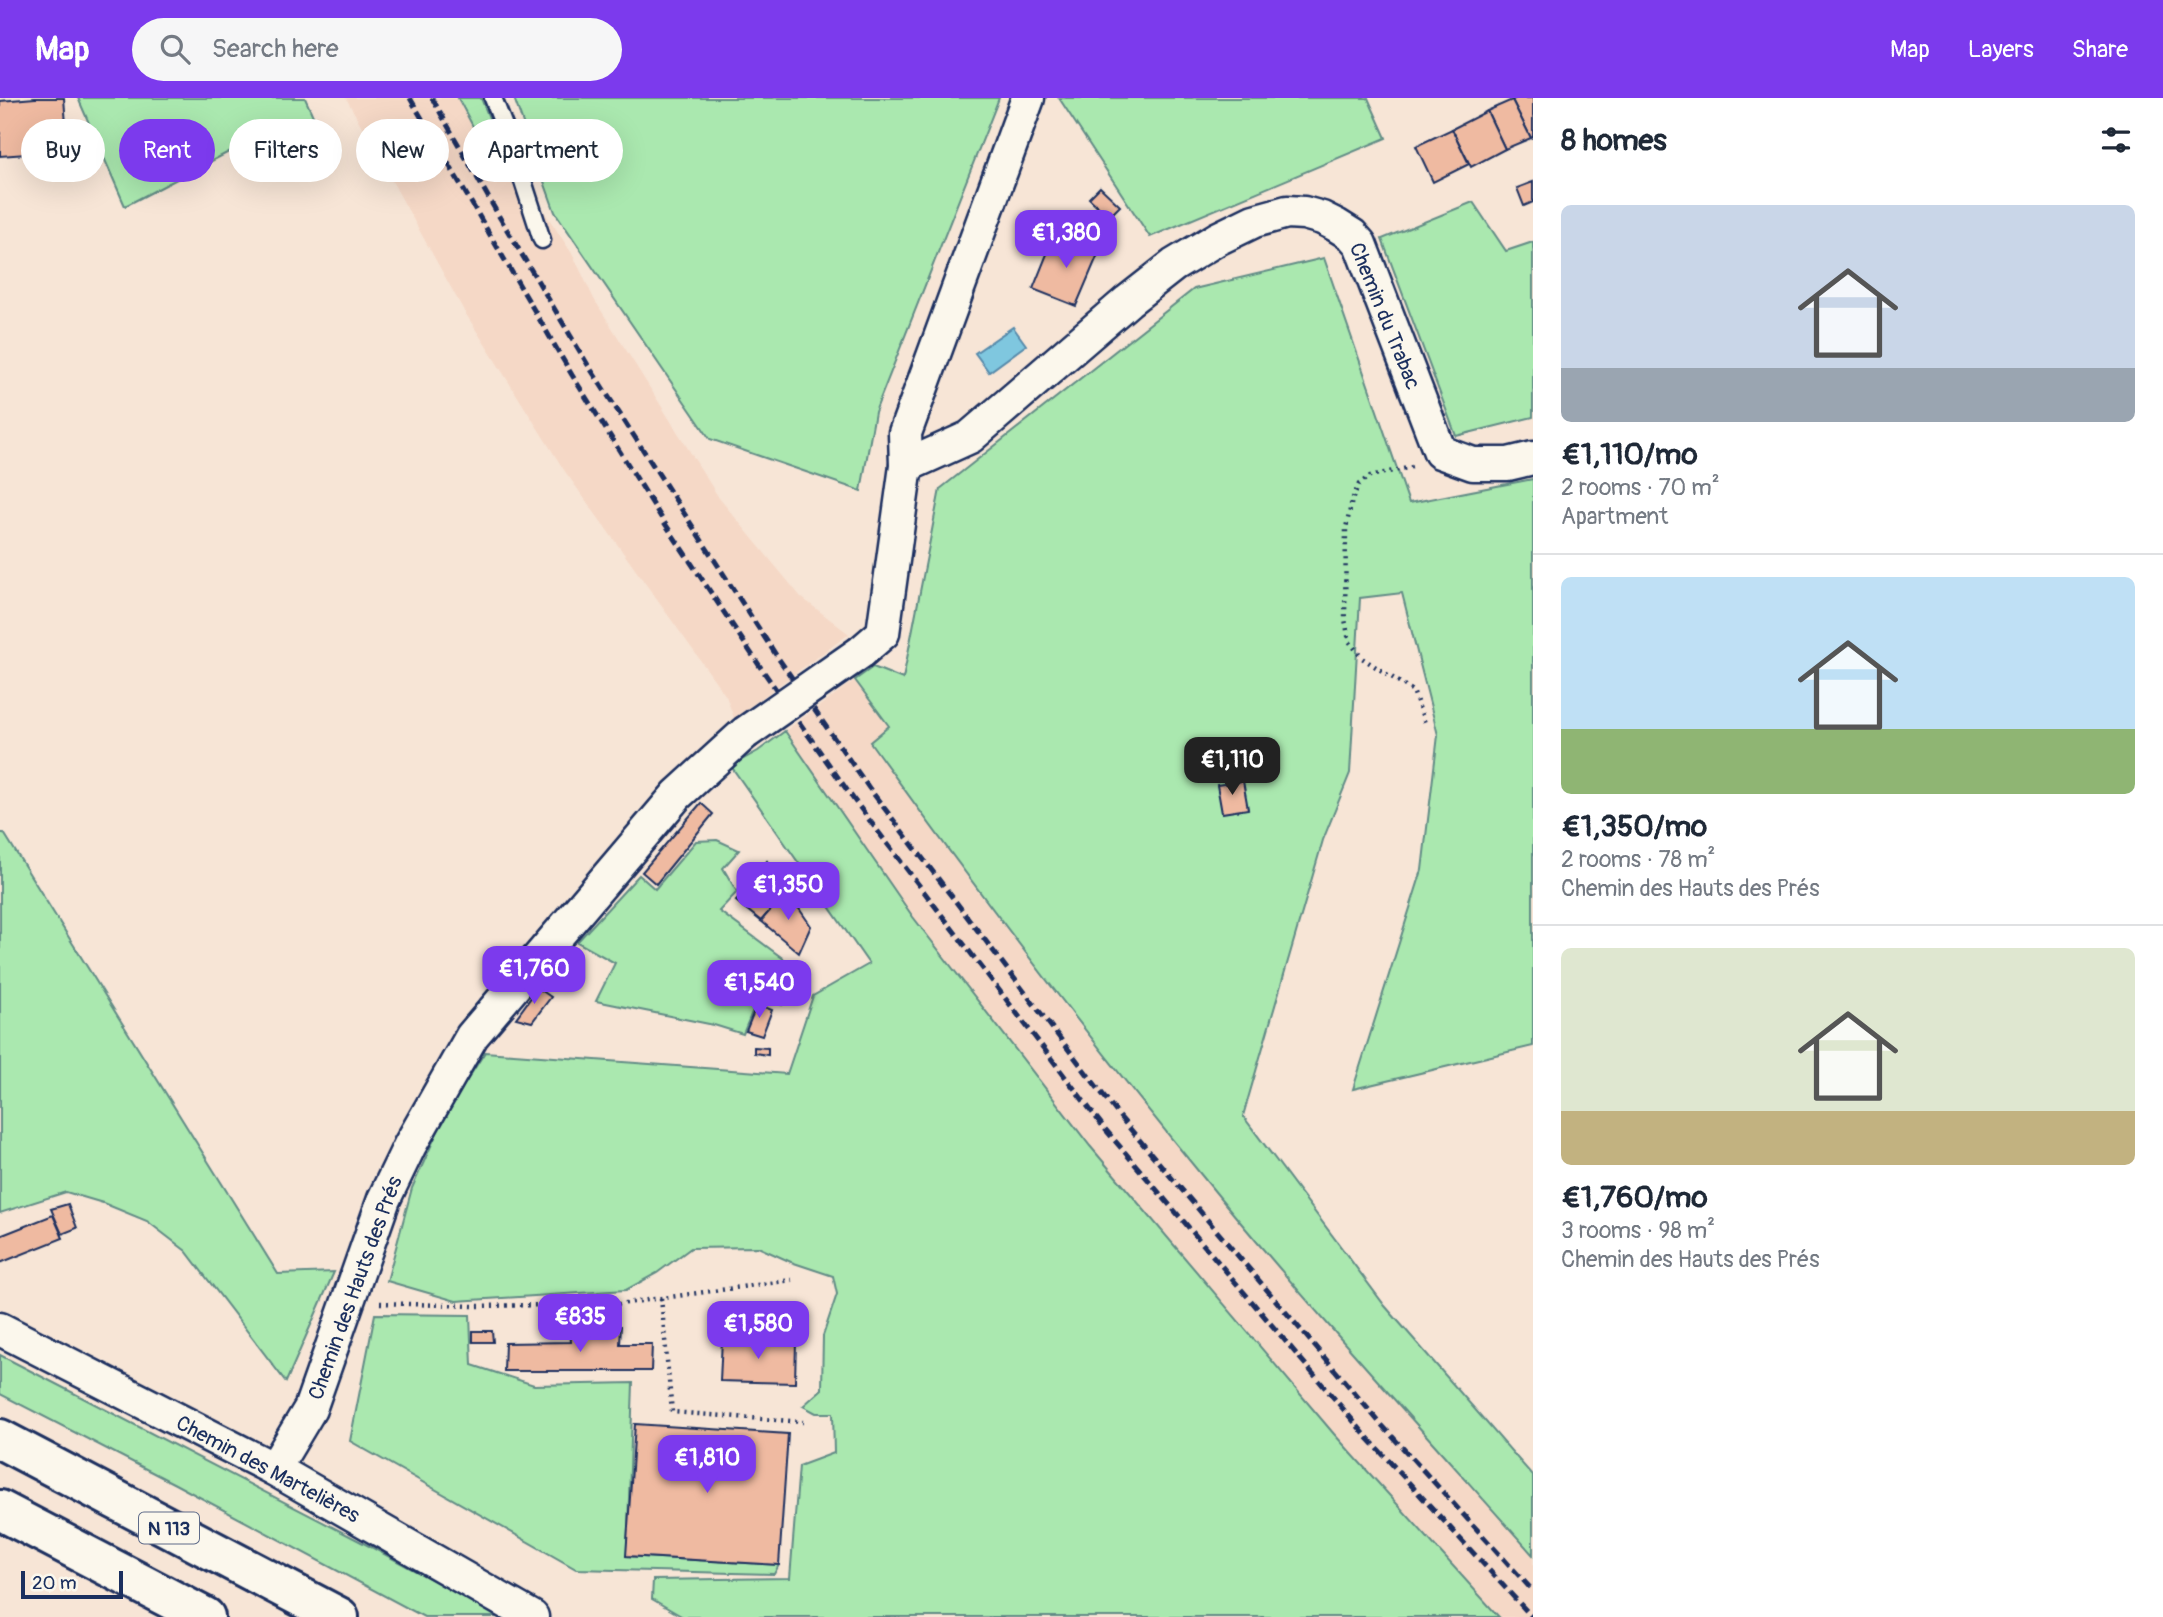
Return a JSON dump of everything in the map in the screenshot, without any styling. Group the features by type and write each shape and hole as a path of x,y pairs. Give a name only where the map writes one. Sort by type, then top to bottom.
{"highway":[{"name":"N 113","path":"0,1439 339,1617"},
{"path":"0,1510 205,1617"}],"street":[{"name":"Chemin des Hauts des Prés","path":"274,1469 310,1409 384,1199 410,1145 472,1036 677,796 745,733 862,652 883,633 906,466 905,433 1028,98"},
{"name":"Chemin du Trabac","path":"906,466 970,437 1128,301 1174,265 1254,221 1287,212 1322,218 1352,235 1360,244 1440,452 1454,458"},
{"path":"1454,458 1473,464 1508,464 1533,458"},
{"name":"Chemin des Martelières","path":"0,1329 274,1469 531,1617"}],"lane":[{"path":"493,98 542,240"}],"path":[{"path":"1425,723 1413,691 1362,658 1349,641 1346,619 1346,528 1352,500 1359,484 1370,476 1454,458"},
{"path":"347,1302 619,1304 792,1280"},
{"path":"661,1298 672,1412 803,1423"}],"shaded area":[{"path":"346,98 471,98 483,119 463,119 463,182 525,182 573,255 594,299 719,498 801,597 849,634 734,718 726,696 564,470 464,311 393,182 449,182 449,119 358,119"},
{"path":"855,680 889,726 870,742 973,885 1081,1027 1291,1281 1533,1555 1533,1617 1499,1617 1334,1434 1090,1146 913,917 785,731"}],"green space":[{"path":"78,98 305,98 314,119 229,119 229,152 215,159 215,119 119,119 119,182 171,182 125,206 105,160 105,119 87,119"},
{"path":"458,98 481,98 490,119 469,119"},
{"path":"514,98 999,98 875,412 861,491 710,439 555,212 544,182 623,182 623,119 522,119"},
{"path":"1059,98 1368,98 1386,138 1150,237"},
{"path":"1473,202 1506,251 1533,242 1533,417 1456,436 1382,239"},
{"path":"1324,258 1409,503 1533,479 1533,1046 1353,1089 1422,870 1438,735 1402,593 1360,598 1350,773 1323,840 1243,1116 1385,1306 1533,1476 1533,1555 1243,1225 1075,1017 870,742 889,726 855,680 873,667 903,679 940,489 1194,289"},
{"path":"785,731 913,917 1090,1146 1334,1434 1499,1617 683,1617 652,1599 653,1580 790,1578 799,1466 834,1453 833,1413 816,1413 803,1406 822,1389 823,1336 837,1294 833,1276 758,1247 691,1248 657,1273 626,1290 456,1301 387,1281 412,1188 445,1115 485,1052 787,1074 813,996 869,964 731,766"},
{"path":"0,833 4,833 278,1274 334,1272 286,1382 186,1251 147,1221 103,1203 66,1192 0,1213"},
{"path":"717,840 739,850 723,868 737,892 719,911 800,971 782,1005 759,995 743,1034 714,1025 596,1001 615,963 577,942 639,875 655,889 696,841"},
{"path":"375,1314 470,1315 472,1365 534,1385 633,1383 627,1556 779,1565 774,1574 576,1569 350,1441"},
{"path":"0,1355 502,1617 424,1617 0,1394"}],"water":[{"path":"1013,327 1026,345 989,372 975,353"}],"building":[{"path":"64,98 66,119 21,119 21,154 0,156 0,101"},
{"path":"1533,98 1531,138 1512,100"},
{"path":"1512,100 1531,138 1505,149 1487,111"},
{"path":"1487,111 1505,149 1471,167 1452,129"},
{"path":"1452,129 1469,164 1433,182 1416,146"},
{"path":"1533,182 1533,202 1524,206 1517,188"},
{"path":"1100,187 1120,206 1109,217 1089,198"},
{"path":"1055,234 1099,252 1076,306 1033,289"},
{"path":"1243,781 1248,809 1222,813 1217,785"},
{"path":"701,803 713,814 656,884 642,872"},
{"path":"767,861 787,891 761,921 736,901"},
{"path":"787,891 811,926 799,953 761,921"},
{"path":"538,988 551,997 532,1022 516,1018"},
{"path":"757,1004 772,1010 762,1036 746,1031"},
{"path":"754,1047 768,1048 768,1055 754,1053"},
{"path":"68,1204 77,1228 62,1234 51,1209"},
{"path":"53,1215 63,1238 0,1263 0,1236"},
{"path":"583,1326 621,1326 620,1344 652,1344 651,1371 504,1371 505,1343 571,1342 570,1332 584,1333"},
{"path":"473,1331 492,1331 493,1342 473,1342"},
{"path":"722,1339 796,1341 795,1383 720,1381"},
{"path":"635,1424 788,1434 779,1565 626,1556"}],"railway":[{"path":"410,98 572,375 664,522 761,668 854,800 1105,1129 1367,1437 1532,1617"},
{"path":"432,98 588,365 776,655 869,788 1120,1117 1380,1423 1533,1591"}]}
